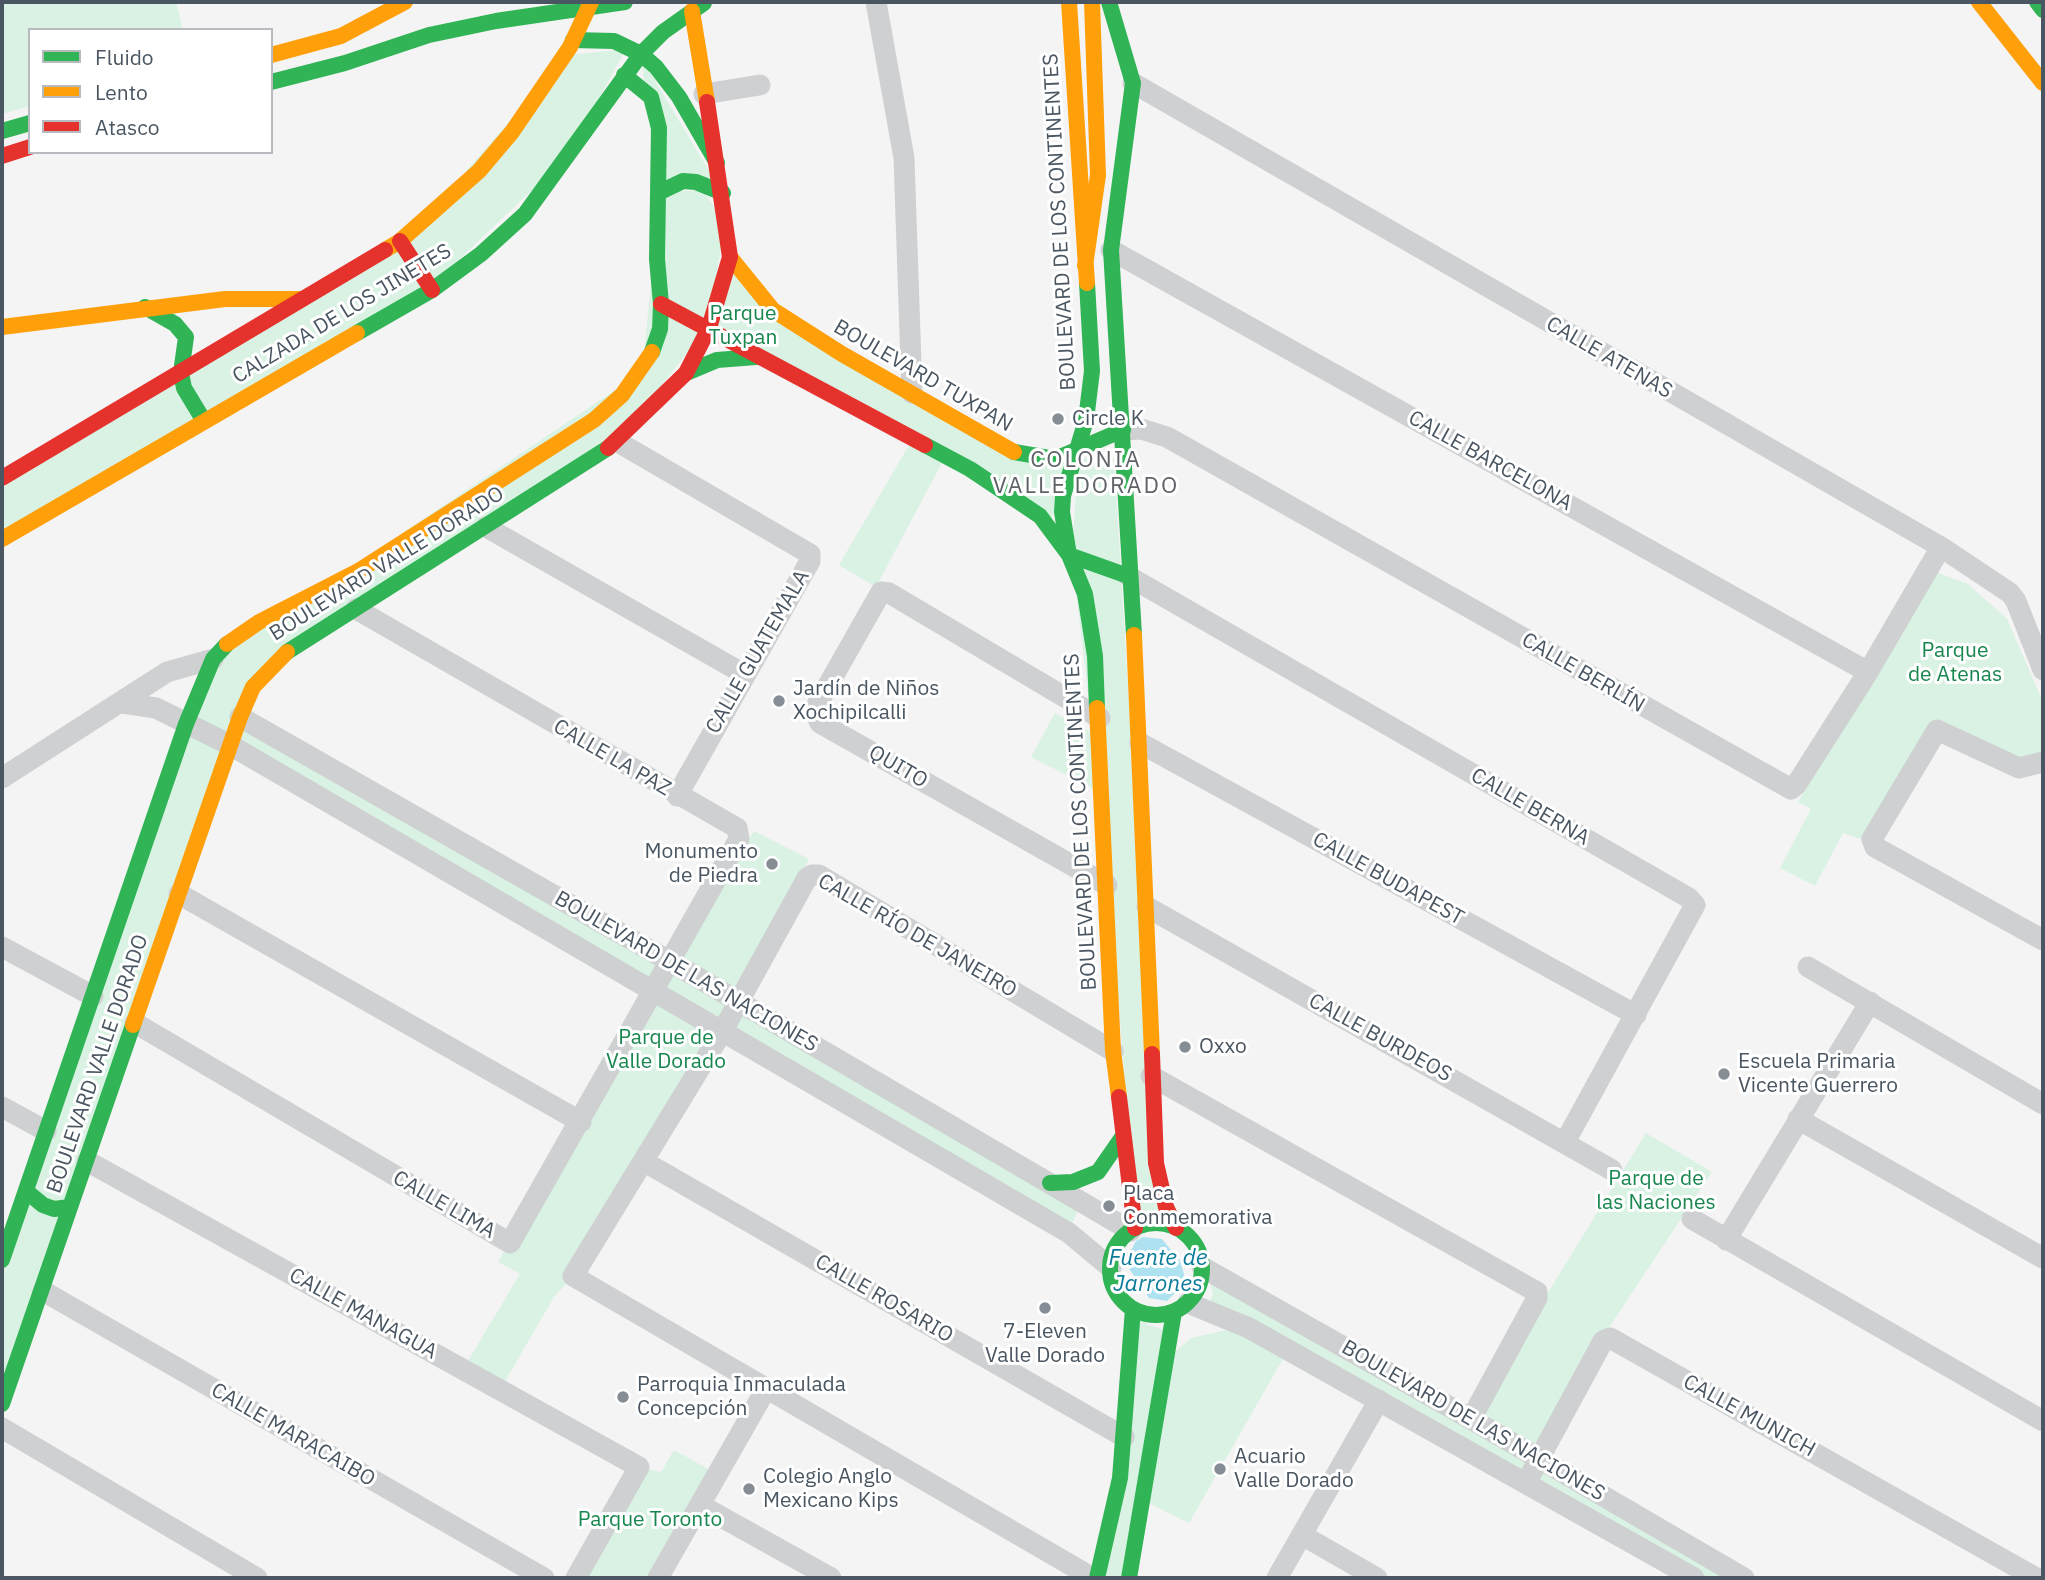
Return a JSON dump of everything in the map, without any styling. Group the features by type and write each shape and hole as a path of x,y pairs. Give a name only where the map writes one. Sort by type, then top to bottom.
{"main road":[{"path":"273,54 341,36 405,2"},
{"path":"489,2 496,21"},
{"path":"273,81 345,63 429,35 496,21 625,2"},
{"name":"BOULEVARD DE LOS CONTINENTES","path":"1069,2 1092,371 1087,410 1063,496 1064,533 1069,555 1085,594 1095,656 1100,718 1113,1051 1133,1230"},
{"path":"1085,266 1098,175 1092,2"},
{"path":"1109,2 1133,83 1111,250 1123,430 1128,576 1140,743 1156,1163 1166,1207 1176,1227 1195,1243 1202,1267 1196,1292 1181,1307 1161,1315 1133,1309 1114,1287 1111,1268 1120,1241 1133,1230 1156,1223 1176,1227"},
{"path":"1979,2 2043,83"},
{"path":"2036,2 2043,10"},
{"name":"CALZADA DE LOS JINETES","path":"2,478 400,241 479,171 512,132 573,40 589,6"},
{"name":"CALZADA DE LOS JINETES","path":"2,539 432,290 481,254 525,214 563,166 640,54 699,7"},
{"name":"BOULEVARD VALLE DORADO","path":"2,1260 186,724 213,659 232,639 269,639 356,609 618,442 686,373 709,328 730,257 723,193 704,94 699,7"},
{"path":"573,40 614,41 640,54 656,67 679,97 717,163"},
{"name":"BOULEVARD VALLE DORADO","path":"2,1404 87,1161 86,1122 135,1023 269,639 360,570 594,420 622,395 654,349 661,304 657,266 659,128 651,97 624,75"},
{"path":"2,131 28,124"},
{"path":"2,156 28,148"},
{"path":"658,193 683,181 696,182 723,193"},
{"path":"400,241 432,290"},
{"name":"BOULEVARD TUXPAN","path":"730,257 767,306 842,354 1012,451 1036,458 1055,459 1123,430"},
{"path":"2,327 225,299 302,299"},
{"path":"661,304 970,469 1040,516 1069,555 1090,565 1128,576"},
{"path":"145,307 175,324 187,337 181,373 184,388 204,421"},
{"path":"686,373 717,360 756,357"},
{"path":"49,1122 86,1122"},
{"path":"1051,1183 1073,1182 1098,1172 1123,1136"},
{"path":"26,1191 43,1205 54,1209 71,1207"},
{"path":"1129,1578 1181,1307"},
{"path":"1095,1578 1120,1479 1133,1309"}],"street":[{"path":"877,2 904,158 912,393"},
{"name":"CALLE ATENAS","path":"1133,83 1941,547 2010,593 2017,601 2043,670"},
{"path":"704,94 760,85"},
{"name":"CALLE BARCELONA","path":"1111,250 1868,672"},
{"name":"CALLE BERLÍN","path":"1123,430 1141,429 1167,437 1790,789 1796,785 1868,672 1941,547"},
{"name":"CALLE GUATEMALA","path":"618,442 810,555 810,562 677,796"},
{"path":"486,527 744,674"},
{"name":"CALLE BERNA","path":"1128,576 1689,898 1695,905 1693,914 1565,1142"},
{"name":"QUITO","path":"1100,718 888,593 881,592 814,710 820,723 1107,885"},
{"name":"CALLE LA PAZ","path":"356,609 740,833 671,962"},
{"path":"2,778 122,703 166,672 213,659"},
{"name":"BOULEVARD DE LAS NACIONES","path":"122,703 156,708 230,745 1069,1233 1111,1268"},
{"name":"BOULEVARD DE LAS NACIONES","path":"240,717 671,962 1133,1230"},
{"path":"2043,762 2019,768 1937,730 1872,844 2043,940"},
{"name":"CALLE BUDAPEST","path":"1140,743 1636,1015"},
{"name":"CALLE RÍO DE JANEIRO","path":"739,1003 807,878 812,875 819,876 1113,1051"},
{"path":"179,894 581,1122"},
{"name":"CALLE BURDEOS","path":"1147,907 1612,1170"},
{"path":"2,947 93,996"},
{"name":"CALLE LIMA","path":"135,1023 509,1243 671,962"},
{"path":"1808,967 2043,1104"},
{"path":"1726,1240 1870,1002"},
{"path":"739,1003 573,1276 1095,1578"},
{"path":"1151,1076 1538,1292 1471,1419"},
{"path":"2,1107 49,1122"},
{"path":"1798,1119 2043,1258"},
{"name":"CALLE MANAGUA","path":"87,1161 639,1466 576,1578"},
{"name":"CALLE ROSARIO","path":"643,1161 1125,1437"},
{"path":"1692,1219 2043,1421"},
{"name":"BOULEVARD DE LAS NACIONES","path":"1202,1267 1540,1458 1744,1578"},
{"name":"CALLE MARACAIBO","path":"43,1291 544,1578"},
{"name":"BOULEVARD DE LAS NACIONES","path":"1181,1307 1249,1328 1694,1578"},
{"name":"CALLE MUNICH","path":"1526,1483 1603,1341 1610,1338 2036,1578"},
{"path":"658,1578 766,1389"},
{"path":"1277,1578 1379,1400"},
{"path":"2,1429 257,1578"},
{"path":"700,1504 831,1578"},
{"path":"1302,1535 1377,1578"}],"green space":[{"path":"2,2 176,2 182,28 28,28 28,107 2,114"},
{"path":"626,49 567,157 429,288 2,536 2,482 401,245 568,55"},
{"path":"641,57 721,191 658,191"},
{"path":"697,183 725,222 708,327 617,441 260,673 2,1402 2,1260 215,659 642,372 660,194"},
{"name":"Parque Tuxpan","path":"730,259 760,299 1012,452 1076,453 1049,525 711,329"},
{"path":"912,440 945,457 876,587 839,565"},
{"path":"1097,454 1114,459 1161,1218 1135,1221 1110,885 1072,555 1078,460"},
{"name":"Parque de Atenas","path":"1933,571 1968,584 2007,619 2043,702 2043,752 2021,765 1933,725 1866,841 1843,833 1815,886 1780,868 1811,809 1798,802"},
{"path":"1055,713 1091,732 1096,790 1031,757"},
{"path":"246,720 1080,1204 1069,1231 722,1032 573,1276 554,1297 500,1390 463,1369 520,1274 498,1262 654,993 236,748"},
{"name":"Parque de Valle Dorado","path":"754,831 809,859 736,996 676,962"},
{"name":"Parque de las Naciones","path":"1646,1133 1712,1172 1606,1332 1540,1458 1744,1578 1694,1578 1288,1350 1189,1523 1143,1500 1129,1578 1097,1578 1137,1315 1148,1325 1162,1329 1170,1356 1191,1338 1231,1329 1207,1310 1213,1294 1208,1273 1471,1418"},
{"name":"Parque Toronto","path":"674,1450 717,1474 658,1578 576,1578 639,1467 661,1472"}],"water":[{"name":"Fuente de Jarrones","path":"1143,1237 1162,1239 1180,1261 1184,1274 1182,1286 1167,1301 1149,1298 1130,1270 1129,1254 1136,1241"}],"traffic: fast":[{"path":"273,81 345,63 429,35 496,21 625,2"},
{"path":"1109,2 1133,83 1111,250 1134,635"},
{"path":"2037,2 2043,10"},
{"path":"357,333 432,290 481,254 525,214 641,54 663,32 704,3"},
{"path":"573,40 614,41 641,54 656,67 679,97 717,163"},
{"path":"624,75 651,97 659,128 657,259 661,304 660,329 652,352"},
{"path":"2,131 28,124"},
{"path":"658,193 683,181 696,182 723,193"},
{"path":"1087,283 1092,371 1086,420 1063,496 1062,512 1069,555 1085,594 1095,656 1097,708"},
{"path":"145,307 175,324 186,337 181,373"},
{"path":"686,373 717,360 756,357"},
{"path":"181,373 184,388 204,421"},
{"path":"1014,452 1055,459 1123,430"},
{"path":"925,445 970,469 1040,516 1069,555 1128,576"},
{"path":"287,652 608,448"},
{"path":"2,1260 186,724 213,659 227,644"},
{"path":"2,1404 133,1025"},
{"path":"1050,1183 1073,1182 1098,1172 1123,1136"},
{"path":"26,1191 43,1205 54,1209 70,1207"},
{"path":"1156,1223 1173,1227 1188,1237 1198,1252 1202,1269 1198,1286 1188,1301 1173,1311 1156,1315 1139,1311 1124,1301 1114,1286 1110,1269 1114,1252 1124,1237 1139,1227 1156,1223"},
{"path":"1097,1578 1120,1478 1133,1309"},
{"path":"1129,1578 1174,1312"}],"traffic: slow":[{"path":"273,54 341,36 405,2"},
{"path":"385,250 400,241 479,171 512,132 570,47 591,2"},
{"path":"1069,2 1087,283"},
{"path":"1085,266 1098,175 1092,2"},
{"path":"1979,2 2043,83"},
{"path":"692,11 707,102"},
{"path":"730,257 773,310 842,354 1014,452"},
{"path":"2,327 225,299 302,299"},
{"path":"2,539 357,333"},
{"path":"227,644 259,622 360,570 594,420 622,395 652,352"},
{"path":"1134,635 1152,1054"},
{"path":"133,1025 240,717 253,687 287,652"},
{"path":"1097,708 1113,1051 1119,1097"}],"traffic: jam":[{"path":"608,448 686,373 709,328 730,257 707,102"},
{"path":"2,156 28,148"},
{"path":"400,241 432,290"},
{"path":"2,478 385,250"},
{"path":"661,304 925,445"},
{"path":"1152,1054 1156,1163 1166,1207 1176,1228"},
{"path":"1119,1097 1135,1228"}],"place":[{"name":"Circle K","path":"1058,419"},
{"name":"Jardín de Niños Xochipilcalli","path":"779,701"},
{"name":"Monumento de Piedra","path":"772,864"},
{"name":"Oxxo","path":"1185,1047"},
{"name":"Escuela Primaria Vicente Guerrero","path":"1724,1074"},
{"name":"Placa Conmemorativa","path":"1109,1206"},
{"name":"7-Eleven Valle Dorado","path":"1045,1308"},
{"name":"Parroquia Inmaculada Concepción","path":"623,1397"},
{"name":"Acuario Valle Dorado","path":"1220,1469"},
{"name":"Colegio Anglo Mexicano Kips","path":"749,1489"}],"district":[{"name":"COLONIA VALLE DORADO","path":"1086,473"}]}
